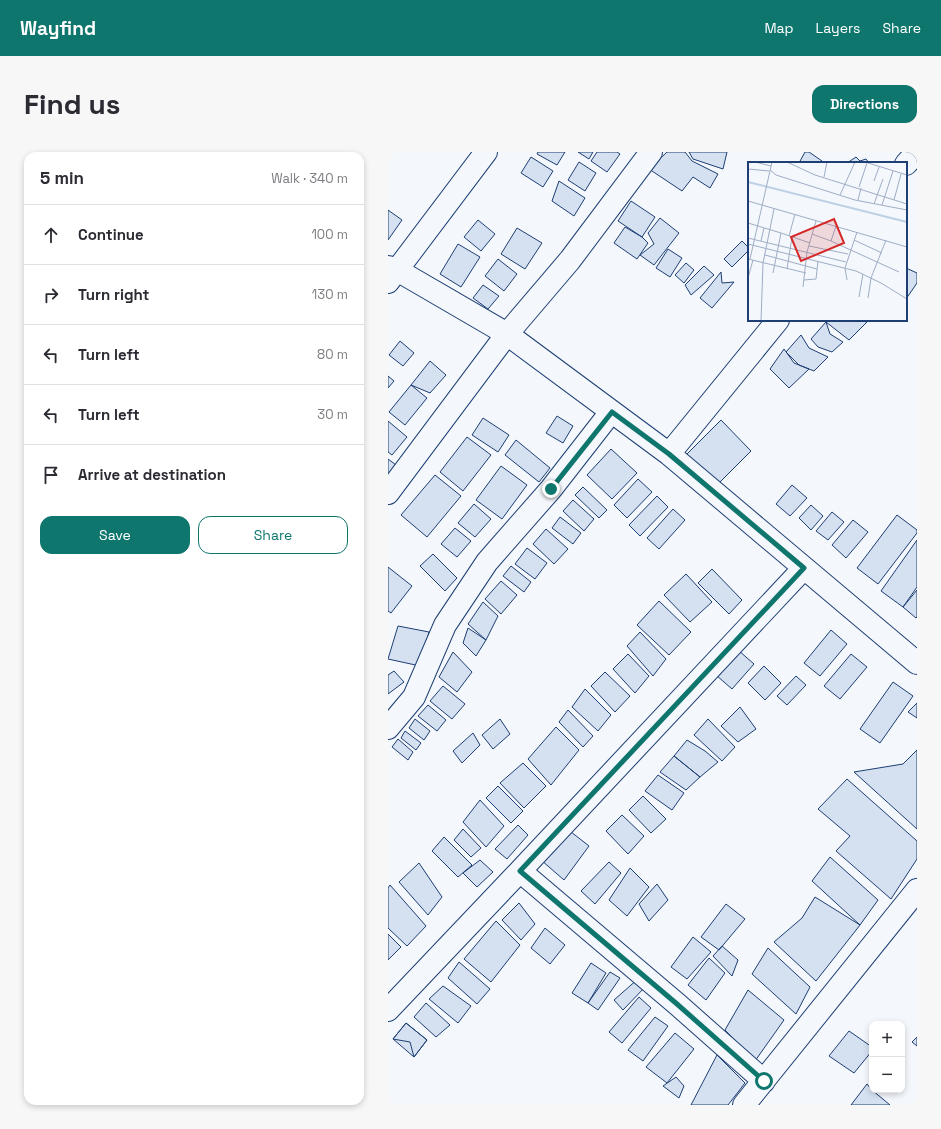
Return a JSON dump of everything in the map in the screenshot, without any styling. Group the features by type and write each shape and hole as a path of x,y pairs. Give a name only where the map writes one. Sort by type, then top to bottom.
{"street":[{"path":"486,152 391,274 507,334 669,454 917,662"},
{"path":"388,493 507,334 570,260 651,152"},
{"path":"669,454 777,321"},
{"path":"388,728 414,697 445,625 487,562 551,489 612,412"},
{"path":"388,1010 804,568"},
{"path":"520,871 677,1004 764,1081"},
{"path":"744,1105 917,890"}],"building":[{"path":"538,152 565,152 557,165 537,154"},
{"path":"578,152 593,152 589,159"},
{"path":"597,152 617,152 620,154 607,172 591,161"},
{"path":"667,152 685,152 692,161 718,174 710,188 693,177 682,191 649,169"},
{"path":"689,152 727,152 723,169 693,159"},
{"path":"805,152 809,152 822,161 822,162 800,162"},
{"path":"531,157 553,171 543,187 521,173"},
{"path":"856,157 860,161 866,159 868,162 848,162"},
{"path":"579,162 596,173 585,191 568,180"},
{"path":"559,181 585,198 574,216 552,201"},
{"path":"631,201 655,217 642,237 618,221"},
{"path":"388,210 402,220 388,240"},
{"path":"660,218 679,233 654,265 640,255 654,244 648,233"},
{"path":"478,220 495,234 481,251 464,237"},
{"path":"625,227 642,237 648,243 637,259 614,243"},
{"path":"517,228 542,243 525,269 501,254"},
{"path":"742,241 748,247 748,251 732,267 724,259"},
{"path":"458,244 480,257 461,287 440,274"},
{"path":"668,249 682,258 670,277 656,268"},
{"path":"498,259 517,274 504,291 485,276"},
{"path":"686,263 694,270 684,283 675,275"},
{"path":"704,266 714,275 691,295 685,285"},
{"path":"907,268 917,273 917,283 907,298"},
{"path":"721,272 722,283 734,282 712,308 700,298"},
{"path":"483,285 499,296 488,309 473,298"},
{"path":"862,321 867,322 849,340 826,322"},
{"path":"826,322 830,334 843,342 832,352 818,347 811,339"},
{"path":"801,335 809,348 828,357 814,371 799,365 786,352"},
{"path":"400,341 414,353 403,366 389,355"},
{"path":"784,349 794,363 809,369 789,388 770,369"},
{"path":"430,361 446,375 430,393 411,385"},
{"path":"388,376 394,381 388,388"},
{"path":"411,385 427,398 405,425 389,412"},
{"path":"557,416 573,426 563,443 546,433"},
{"path":"483,418 509,435 498,452 472,435"},
{"path":"721,420 751,451 715,487 684,457"},
{"path":"388,421 407,437 392,455 388,452"},
{"path":"467,437 491,455 463,491 440,472"},
{"path":"516,440 550,468 539,482 505,455"},
{"path":"611,449 637,473 612,499 587,475"},
{"path":"388,459 400,468 388,484"},
{"path":"501,466 527,485 502,519 476,500"},
{"path":"435,475 461,496 427,537 401,515"},
{"path":"638,479 652,492 627,518 614,505"},
{"path":"792,485 807,498 790,516 776,504"},
{"path":"583,487 607,510 599,518 575,495"},
{"path":"657,496 668,507 640,536 629,525"},
{"path":"573,500 594,519 584,531 563,511"},
{"path":"474,504 491,519 475,537 458,523"},
{"path":"811,505 823,516 811,530 799,518"},
{"path":"673,509 685,520 659,549 647,538"},
{"path":"832,512 844,522 828,540 816,531"},
{"path":"897,515 917,530 917,533 878,584 857,568"},
{"path":"560,517 581,533 573,544 552,528"},
{"path":"853,520 868,532 846,558 832,545"},
{"path":"455,528 471,541 457,557 441,544"},
{"path":"546,529 568,549 554,564 533,544"},
{"path":"917,540 917,587 903,607 881,591"},
{"path":"527,548 547,563 535,579 515,564"},
{"path":"433,554 457,578 445,591 420,566"},
{"path":"511,566 531,582 524,592 503,576"},
{"path":"388,567 412,586 391,613 388,611"},
{"path":"712,569 742,600 729,614 698,583"},
{"path":"686,574 712,602 690,622 664,595"},
{"path":"501,581 517,595 501,614 485,599"},
{"path":"917,590 917,617 916,618 903,607"},
{"path":"659,601 691,632 669,655 637,625"},
{"path":"483,602 498,616 486,640 468,624"},
{"path":"398,626 429,632 420,666 388,659"},
{"path":"468,628 486,640 476,656 463,643"},
{"path":"831,630 847,644 820,676 804,663"},
{"path":"640,632 666,659 653,676 627,646"},
{"path":"738,650 754,664 732,689 716,675"},
{"path":"453,652 472,672 457,692 439,677"},
{"path":"628,654 649,676 635,693 613,669"},
{"path":"851,654 867,667 840,699 824,686"},
{"path":"764,666 781,683 765,700 748,683"},
{"path":"394,671 404,682 388,694 388,675"},
{"path":"605,672 630,696 615,712 591,686"},
{"path":"796,676 806,685 787,705 777,696"},
{"path":"893,682 913,696 880,743 860,729"},
{"path":"443,686 465,704 452,719 430,701"},
{"path":"585,689 611,715 598,731 572,707"},
{"path":"917,703 917,718 908,712"},
{"path":"428,705 446,720 437,731 418,716"},
{"path":"740,707 756,729 738,742 721,726"},
{"path":"568,710 593,736 583,747 559,722"},
{"path":"415,719 430,731 424,740 409,728"},
{"path":"500,719 510,734 493,749 482,735"},
{"path":"708,719 735,747 722,761 694,735"},
{"path":"556,727 579,750 551,785 528,759"},
{"path":"405,731 421,743 416,750 401,738"},
{"path":"473,733 480,745 462,763 453,751"},
{"path":"398,739 413,752 408,760 392,747"},
{"path":"687,740 705,751 718,762 700,777 674,756"},
{"path":"917,750 917,829 854,772 903,764"},
{"path":"674,756 700,777 686,790 660,772"},
{"path":"523,763 546,786 524,808 500,783"},
{"path":"658,775 684,793 672,810 645,791"},
{"path":"847,779 917,841 917,859 891,899 836,851 850,836 818,809"},
{"path":"498,786 523,811 511,823 486,798"},
{"path":"643,796 666,819 651,833 629,810"},
{"path":"480,800 504,826 486,847 463,822"},
{"path":"622,815 644,836 628,854 606,831"},
{"path":"518,825 528,835 507,859 495,849"},
{"path":"566,828 589,846 564,880 541,860"},
{"path":"463,829 481,848 471,857 454,840"},
{"path":"444,837 472,865 458,877 432,851"},
{"path":"830,857 878,900 860,925 812,881"},
{"path":"480,860 493,872 477,887 463,873"},
{"path":"609,862 621,873 595,904 581,891"},
{"path":"419,863 442,897 428,915 399,882"},
{"path":"630,868 649,887 627,916 609,900"},
{"path":"657,884 668,900 649,921 639,904"},
{"path":"390,885 426,926 407,946 388,928 388,888"},
{"path":"815,897 860,925 816,981 774,942 802,918"},
{"path":"519,903 535,924 521,940 502,920"},
{"path":"726,904 745,919 719,950 701,937"},
{"path":"496,921 520,945 491,982 464,959"},
{"path":"545,928 565,945 550,964 531,948"},
{"path":"388,934 401,947 388,960"},
{"path":"693,937 711,952 687,979 671,967"},
{"path":"722,946 738,960 732,976 713,956"},
{"path":"768,948 810,987 796,1014 752,974"},
{"path":"709,958 725,973 706,1000 688,985"},
{"path":"459,962 490,989 477,1004 448,978"},
{"path":"591,963 606,973 588,1003 572,993"},
{"path":"610,972 620,978 598,1010 588,1003"},
{"path":"639,978 646,986 623,1010 614,1000"},
{"path":"443,986 471,1006 458,1023 429,999"},
{"path":"748,990 784,1020 755,1061 725,1030"},
{"path":"639,997 651,1008 622,1043 609,1032"},
{"path":"426,1003 450,1025 436,1037 414,1017"},
{"path":"655,1017 668,1026 643,1061 628,1050"},
{"path":"406,1023 427,1040 414,1057 393,1039"},
{"path":"406,1023 427,1040 414,1057 410,1042 393,1039"},
{"path":"849,1031 869,1045 869,1055 854,1073 829,1056"},
{"path":"675,1033 694,1049 667,1083 646,1067"},
{"path":"917,1037 917,1046 912,1042"},
{"path":"717,1055 745,1083 728,1105 691,1105"},
{"path":"676,1077 684,1086 679,1098 663,1086"},
{"path":"867,1084 869,1086 869,1093 876,1093 890,1105 851,1105"}],"route":[{"path":"551,489 612,412 669,454 804,568 520,871 677,1004 764,1081"}]}
